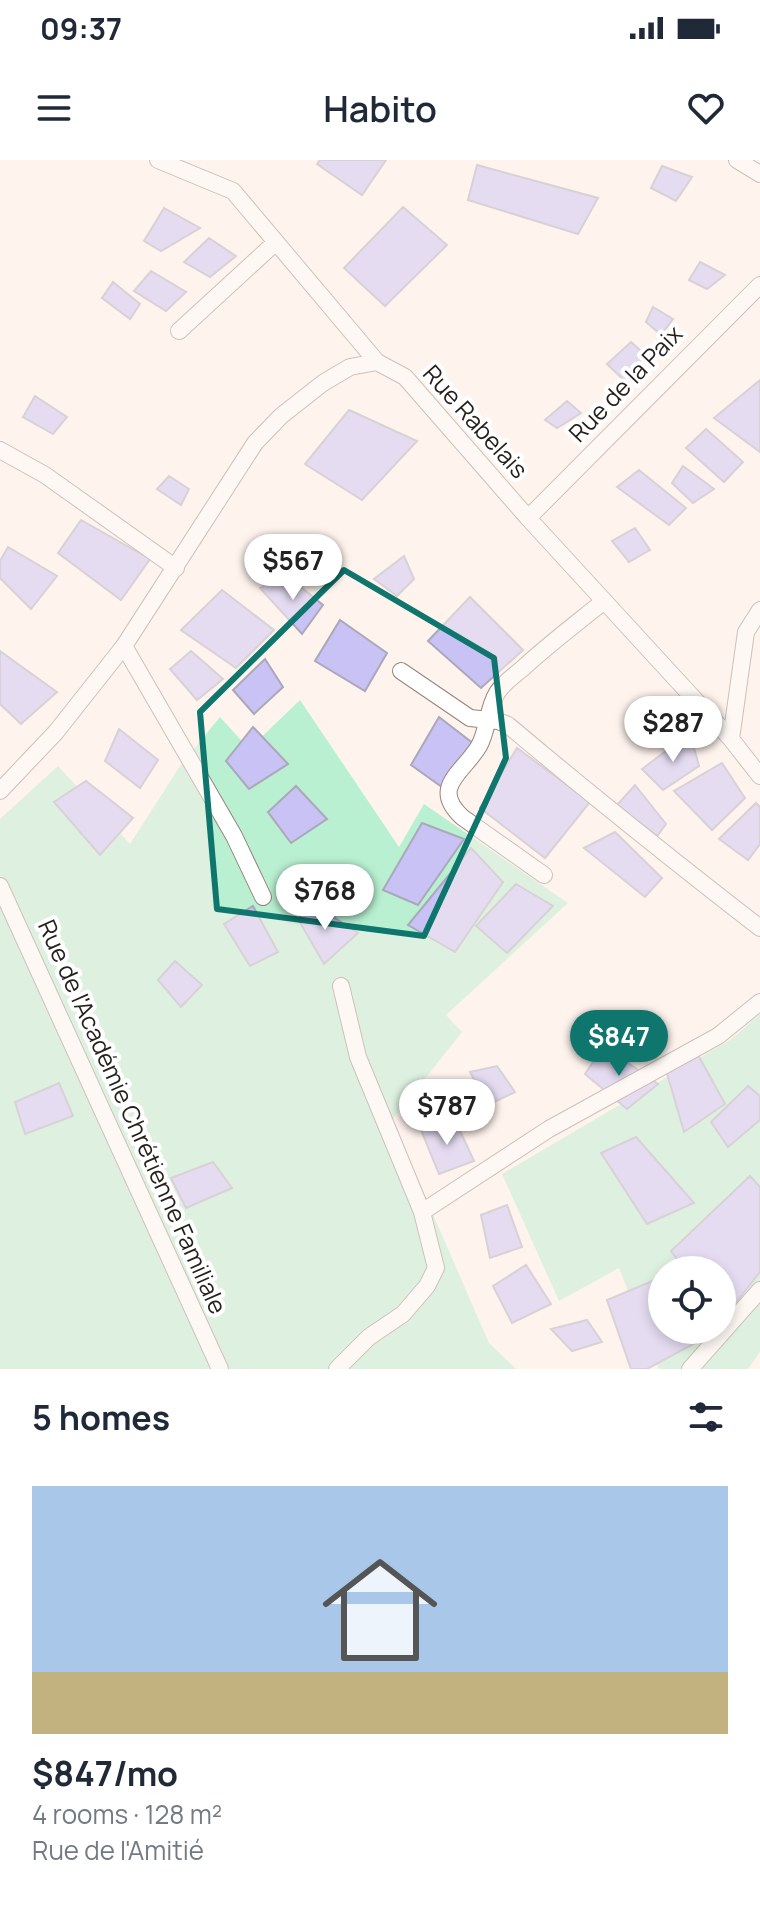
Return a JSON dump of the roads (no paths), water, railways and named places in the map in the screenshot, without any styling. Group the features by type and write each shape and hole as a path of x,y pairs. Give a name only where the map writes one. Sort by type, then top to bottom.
{"street":[{"name":"Rue Rabelais","path":"158,160 233,191 377,362 405,377 528,518 731,739 760,776"},
{"path":"737,160 760,174"},
{"path":"179,331 276,242"},
{"name":"Rue de la Paix","path":"528,518 760,285"},
{"path":"0,791 56,732 124,646 255,443 281,416 323,383 350,367 377,362"},
{"path":"0,450 45,475 176,568"},
{"path":"544,875 462,817 447,794 449,785 481,743 499,689 604,601"},
{"path":"731,739 746,632 760,610"},
{"path":"124,646 234,836 263,897"},
{"path":"401,671 470,718 508,725 692,878 760,928"},
{"name":"Rue de l'Académie Chrétienne Familiale","path":"0,886 220,1369"},
{"path":"337,1369 369,1337 403,1314 427,1286 436,1268 422,1212 363,1071 341,986"},
{"path":"422,1212 549,1129 718,1036 760,1002"},
{"path":"690,1369 760,1290"}]}
